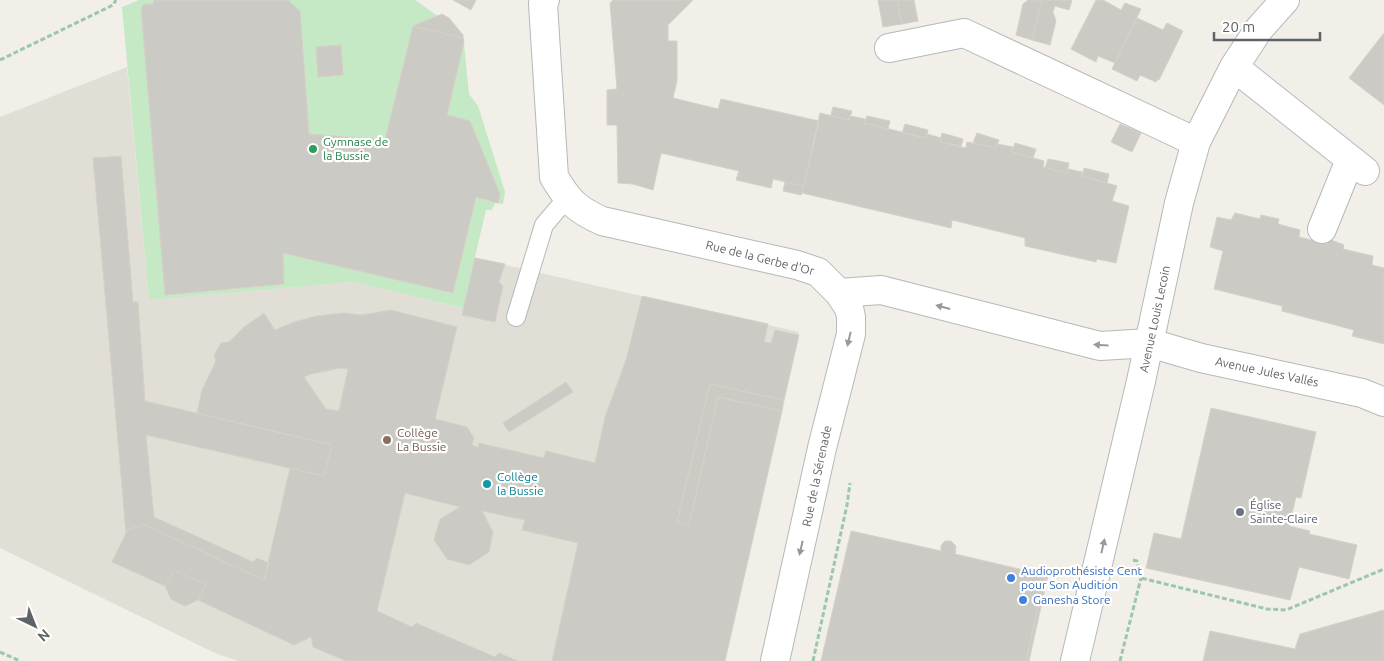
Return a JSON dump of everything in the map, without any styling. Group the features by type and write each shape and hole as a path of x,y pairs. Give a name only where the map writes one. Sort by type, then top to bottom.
{"street":[{"name":"Rue de la Gerbe d'Or","path":"545,0 543,4 554,177 567,198 582,212 602,221 797,265 818,272 839,294"},
{"name":"Avenue Louis Lecoin","path":"1075,661 1150,343 1179,204 1196,142 1234,67 1259,29 1285,0"},
{"path":"888,48 964,33 1196,142"},
{"path":"1234,67 1358,166 1322,229"},
{"path":"839,294 881,290 1100,346 1150,343"},
{"name":"Rue de la Sérenade","path":"775,661 831,411 851,334 849,308 839,294"},
{"name":"Avenue Jules Vallés","path":"1150,343 1201,358 1362,393 1384,402"}],"lane":[{"path":"516,318 544,225 567,198"}],"path":[{"path":"0,60 113,5 116,0"},
{"path":"813,661 847,504 850,481"},
{"path":"1101,554 1137,561 1141,578 1120,661"},
{"path":"1141,578 1267,609 1286,610 1384,569"},
{"path":"0,652 20,661"}],"shaded area":[{"name":"Collège La Bussie","path":"127,67 149,300 354,282 462,308 475,258 799,332 724,661 238,661 215,653 0,548 0,117"}],"green space":[{"name":"Gymnase de la Bussie","path":"139,0 415,0 463,34 469,94 478,106 505,192 503,204 495,203 492,210 486,210 463,308 354,282 149,300 122,7"}],"building":[{"name":"Gymnase de la Bussie","path":"154,0 288,0 300,11 309,134 385,140 413,26 463,38 464,42 447,115 470,121 500,194 498,203 476,197 453,293 283,253 284,284 165,295 141,9 144,4 153,4"},
{"path":"453,0 476,0 471,10"},
{"path":"613,0 693,0 668,25 668,41 677,41 677,81 673,98 718,109 721,99 819,121 804,186 773,179 771,188 736,180 739,171 661,153 653,190 633,184 618,183 617,125 607,125 607,90 617,89 610,3"},
{"path":"878,0 897,0 902,24 883,27"},
{"path":"897,0 914,0 918,21 902,24"},
{"path":"1028,0 1042,0 1032,40 1016,35 1023,4"},
{"path":"1042,0 1072,0 1069,10 1055,6 1053,12 1056,21 1050,45 1032,40"},
{"path":"1096,0 1103,0 1121,10 1125,3 1141,9 1115,63 1098,56 1096,62 1071,49"},
{"path":"442,14 449,18 463,35 463,38 413,26"},
{"path":"1137,18 1163,30 1167,23 1183,31 1159,80 1156,82 1140,75 1137,81 1112,69"},
{"path":"1384,33 1384,105 1349,78"},
{"path":"341,45 343,75 318,77 316,47"},
{"path":"833,107 852,111 849,120 831,115"},
{"path":"820,113 849,120 850,116 865,119 864,123 926,138 927,134 941,138 940,142 966,148 967,142 996,148 997,144 1013,147 1012,152 1044,161 1043,167 1067,173 1068,169 1082,172 1082,176 1117,186 1112,201 1129,206 1116,263 1097,259 1096,262 1025,246 1025,238 952,220 951,228 802,193"},
{"path":"867,116 890,121 888,129 864,123"},
{"path":"905,124 928,130 926,138 902,133"},
{"path":"1120,124 1141,133 1132,152 1111,142"},
{"path":"942,133 963,139 961,146 940,142"},
{"path":"977,133 999,140 996,148 973,143"},
{"path":"1015,143 1036,149 1033,158 1012,152"},
{"path":"121,156 133,302 138,302 145,401 332,445 324,476 146,435 154,517 253,562 257,558 269,563 264,580 145,525 128,529 126,533 93,158"},
{"path":"1048,159 1069,163 1067,173 1045,168"},
{"path":"1084,168 1109,174 1107,183 1082,176"},
{"path":"785,182 804,186 801,195 783,191"},
{"path":"1235,213 1260,219 1261,215 1279,219 1278,224 1300,230 1299,237 1327,244 1329,239 1344,245 1343,249 1373,256 1372,265 1384,268 1384,344 1352,336 1354,330 1282,311 1282,306 1214,289 1223,251 1210,247 1217,217 1231,220"},
{"path":"475,258 505,264 499,282 503,286 495,322 462,315"},
{"name":"Collège la Bussie","path":"642,296 768,324 764,342 771,343 775,330 799,335 784,400 710,384 677,522 689,525 718,397 782,411 725,661 552,661 578,543 522,530 525,520 482,511 493,532 489,552 469,565 447,559 434,540 440,519 460,507 405,493 377,611 412,627 416,623 495,657 499,653 518,661 346,661 313,647 311,637 294,645 198,600 206,585 174,570 165,586 112,562 128,529 145,525 264,580 290,468 324,476 332,445 197,413 202,390 216,361 214,355 221,343 229,342 244,327 264,313 275,330 294,322 317,316 343,313 362,315 391,310 457,327 435,419 467,427 474,438 472,445 478,447 479,443 544,458 546,451 595,463 605,417 626,360","holes":["340,368 348,369 339,411 326,409 304,377"]},
{"path":"566,382 573,392 509,432 503,423"},
{"path":"710,384 784,400 782,411 718,397 689,525 677,522"},
{"name":"Église Sainte-Claire","path":"1211,408 1316,432 1301,498 1296,497 1289,526 1310,531 1309,534 1357,545 1349,579 1299,567 1290,600 1146,568 1154,533 1181,539"},
{"path":"851,531 941,551 941,546 945,541 951,541 956,546 955,554 1045,575 1026,661 821,661"},
{"path":"174,570 206,585 198,600 185,606 171,599 165,586"},
{"path":"1045,575 1048,575 1029,661 1026,661"},
{"path":"1384,610 1384,661 1203,661 1210,631 1295,649 1300,634"}],"place":[{"name":"Gymnase de la Bussie","path":"313,149"},
{"name":"Collège La Bussie","path":"387,440"},
{"name":"Collège la Bussie","path":"487,484"},
{"name":"Église Sainte-Claire","path":"1240,512"},
{"name":"Audioprothésiste Cent pour Son Audition","path":"1011,578"},
{"name":"Ganesha Store","path":"1023,600"}]}
